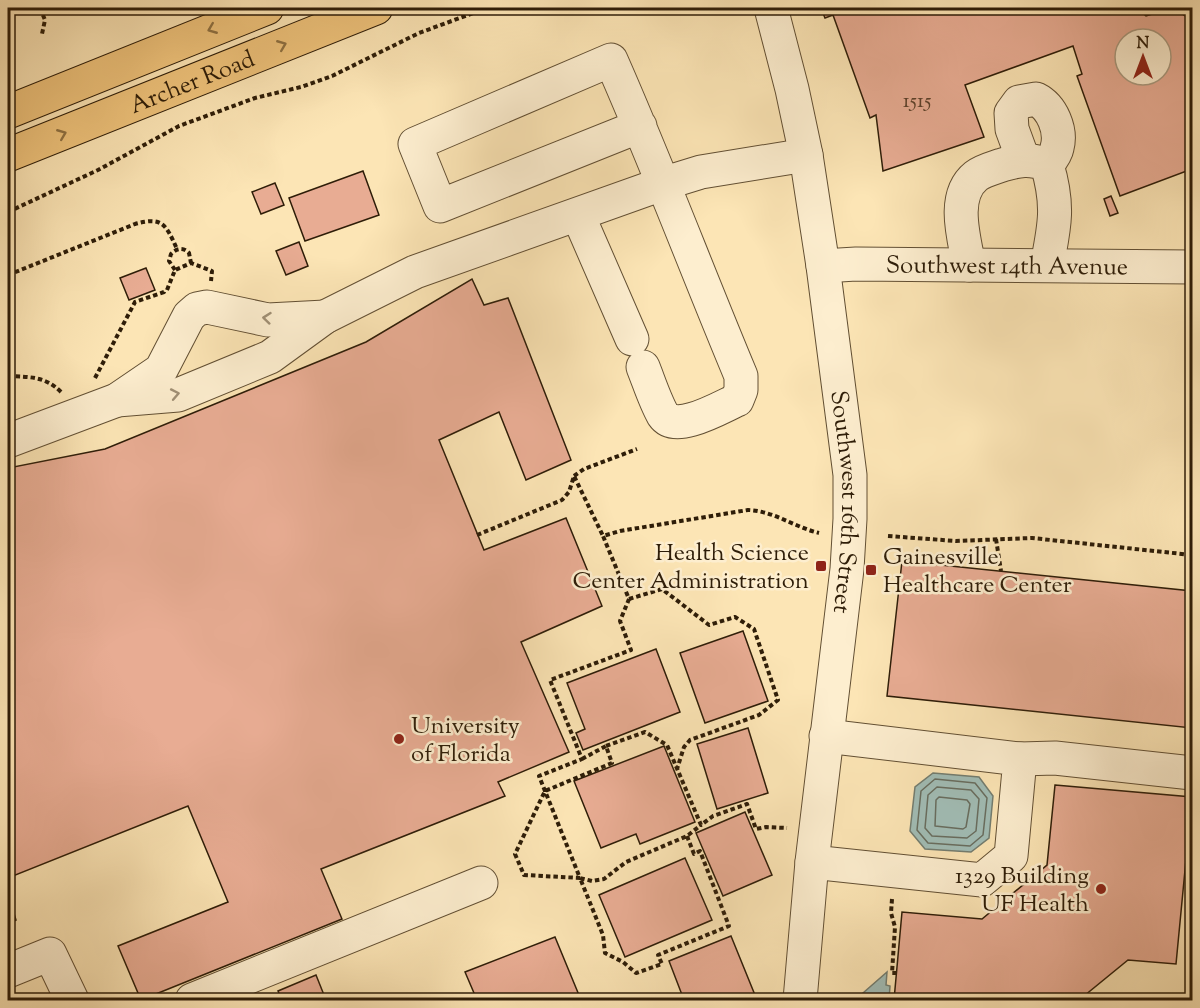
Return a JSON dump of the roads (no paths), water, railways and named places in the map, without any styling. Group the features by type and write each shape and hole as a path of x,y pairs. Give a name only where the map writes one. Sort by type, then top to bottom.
{"main road":[{"name":"Archer Road","path":"8,112 267,8"},
{"name":"Archer Road","path":"8,155 376,8"}],"street":[{"name":"Southwest 16th Street","path":"771,8 792,88 806,155 823,267 849,475 850,519 847,569 812,862 800,1000"},
{"path":"578,214 664,417 674,422 685,422 736,400 741,390 741,376 640,126 611,60 415,144 440,206 640,126"},
{"path":"103,394 178,395 270,357 325,317 415,272 701,172 806,155"},
{"path":"969,265 961,218 962,202 968,188 976,177 989,169 1035,162 1055,196 1056,212 1047,265"},
{"name":"Southwest 14th Avenue","path":"823,267 856,264 1192,267"},
{"path":"8,441 103,394 161,370 189,316 197,309 207,307 268,320 325,317"},
{"path":"826,736 1020,759 1055,758 1192,773"},
{"path":"812,862 982,880 1011,856 1020,759"},
{"path":"192,1000 481,883"},
{"path":"8,971 50,954 72,1000"}],"water":[{"path":"933,773 979,777 993,796 989,838 971,852 925,849 910,831 915,787"},
{"path":"887,972 886,985 890,986 889,1000 855,1000"}],"place":[{"name":"Health Science Center Administration","path":"821,566"},
{"name":"Gainesville Healthcare Center","path":"871,570"},
{"name":"University of Florida","path":"399,739"},
{"name":"1329 Building UF Health","path":"1101,889"}]}
